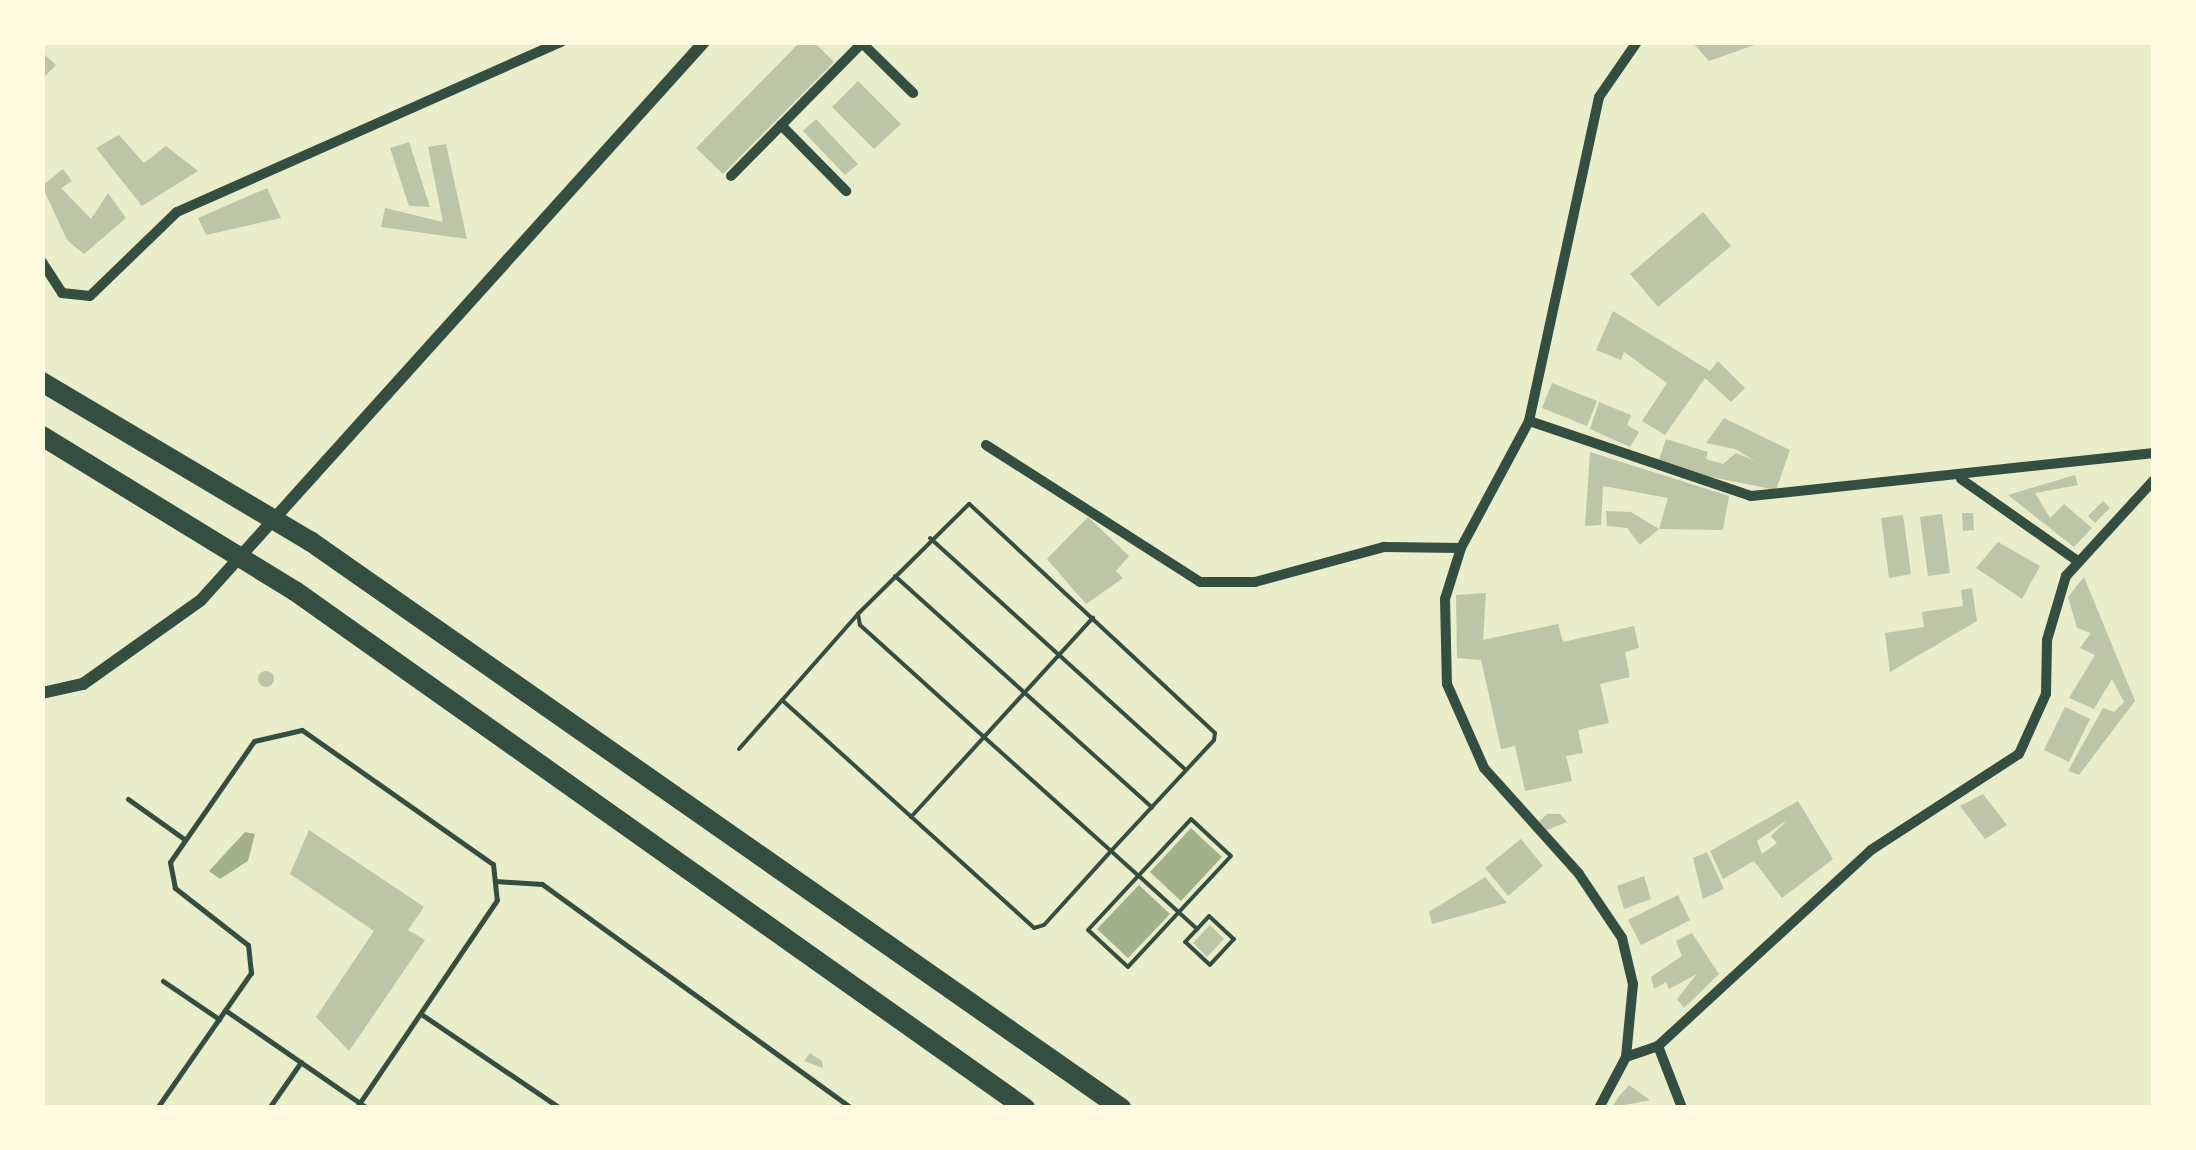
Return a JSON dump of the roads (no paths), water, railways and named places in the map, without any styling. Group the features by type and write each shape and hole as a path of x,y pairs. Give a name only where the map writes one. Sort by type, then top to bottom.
{"highway":[{"path":"42,382 310,541 1122,1108"},
{"path":"42,436 295,591 1026,1108"}],"street":[{"path":"42,262 62,294 90,296 177,212 561,42"},
{"path":"42,693 83,684 201,600 704,42"},
{"path":"1599,1108 1626,1056 1633,984 1622,938 1579,874 1484,768 1447,684 1445,599 1461,548 1529,421 1600,97 1637,42"},
{"path":"731,176 861,43 913,93"},
{"path":"781,125 846,191"},
{"path":"1529,421 1738,494 1960,479 2154,453"},
{"path":"986,445 1200,582 1256,582 1384,547 1461,548"},
{"path":"1960,479 2079,562"},
{"path":"1626,1056 1658,1046 1871,850 2019,754 2046,694 2054,607 2079,562 2154,480"},
{"path":"1658,1046 1682,1108"}],"lane":[{"path":"157,1108 251,973 248,945 175,888 170,862 254,741 302,730 493,864 496,900 358,1105"},
{"path":"128,799 184,838"},
{"path":"495,881 542,884 851,1108"},
{"path":"163,981 218,1019"},
{"path":"226,1010 367,1108"},
{"path":"420,1013 560,1108"},
{"path":"269,1108 300,1062"}]}
